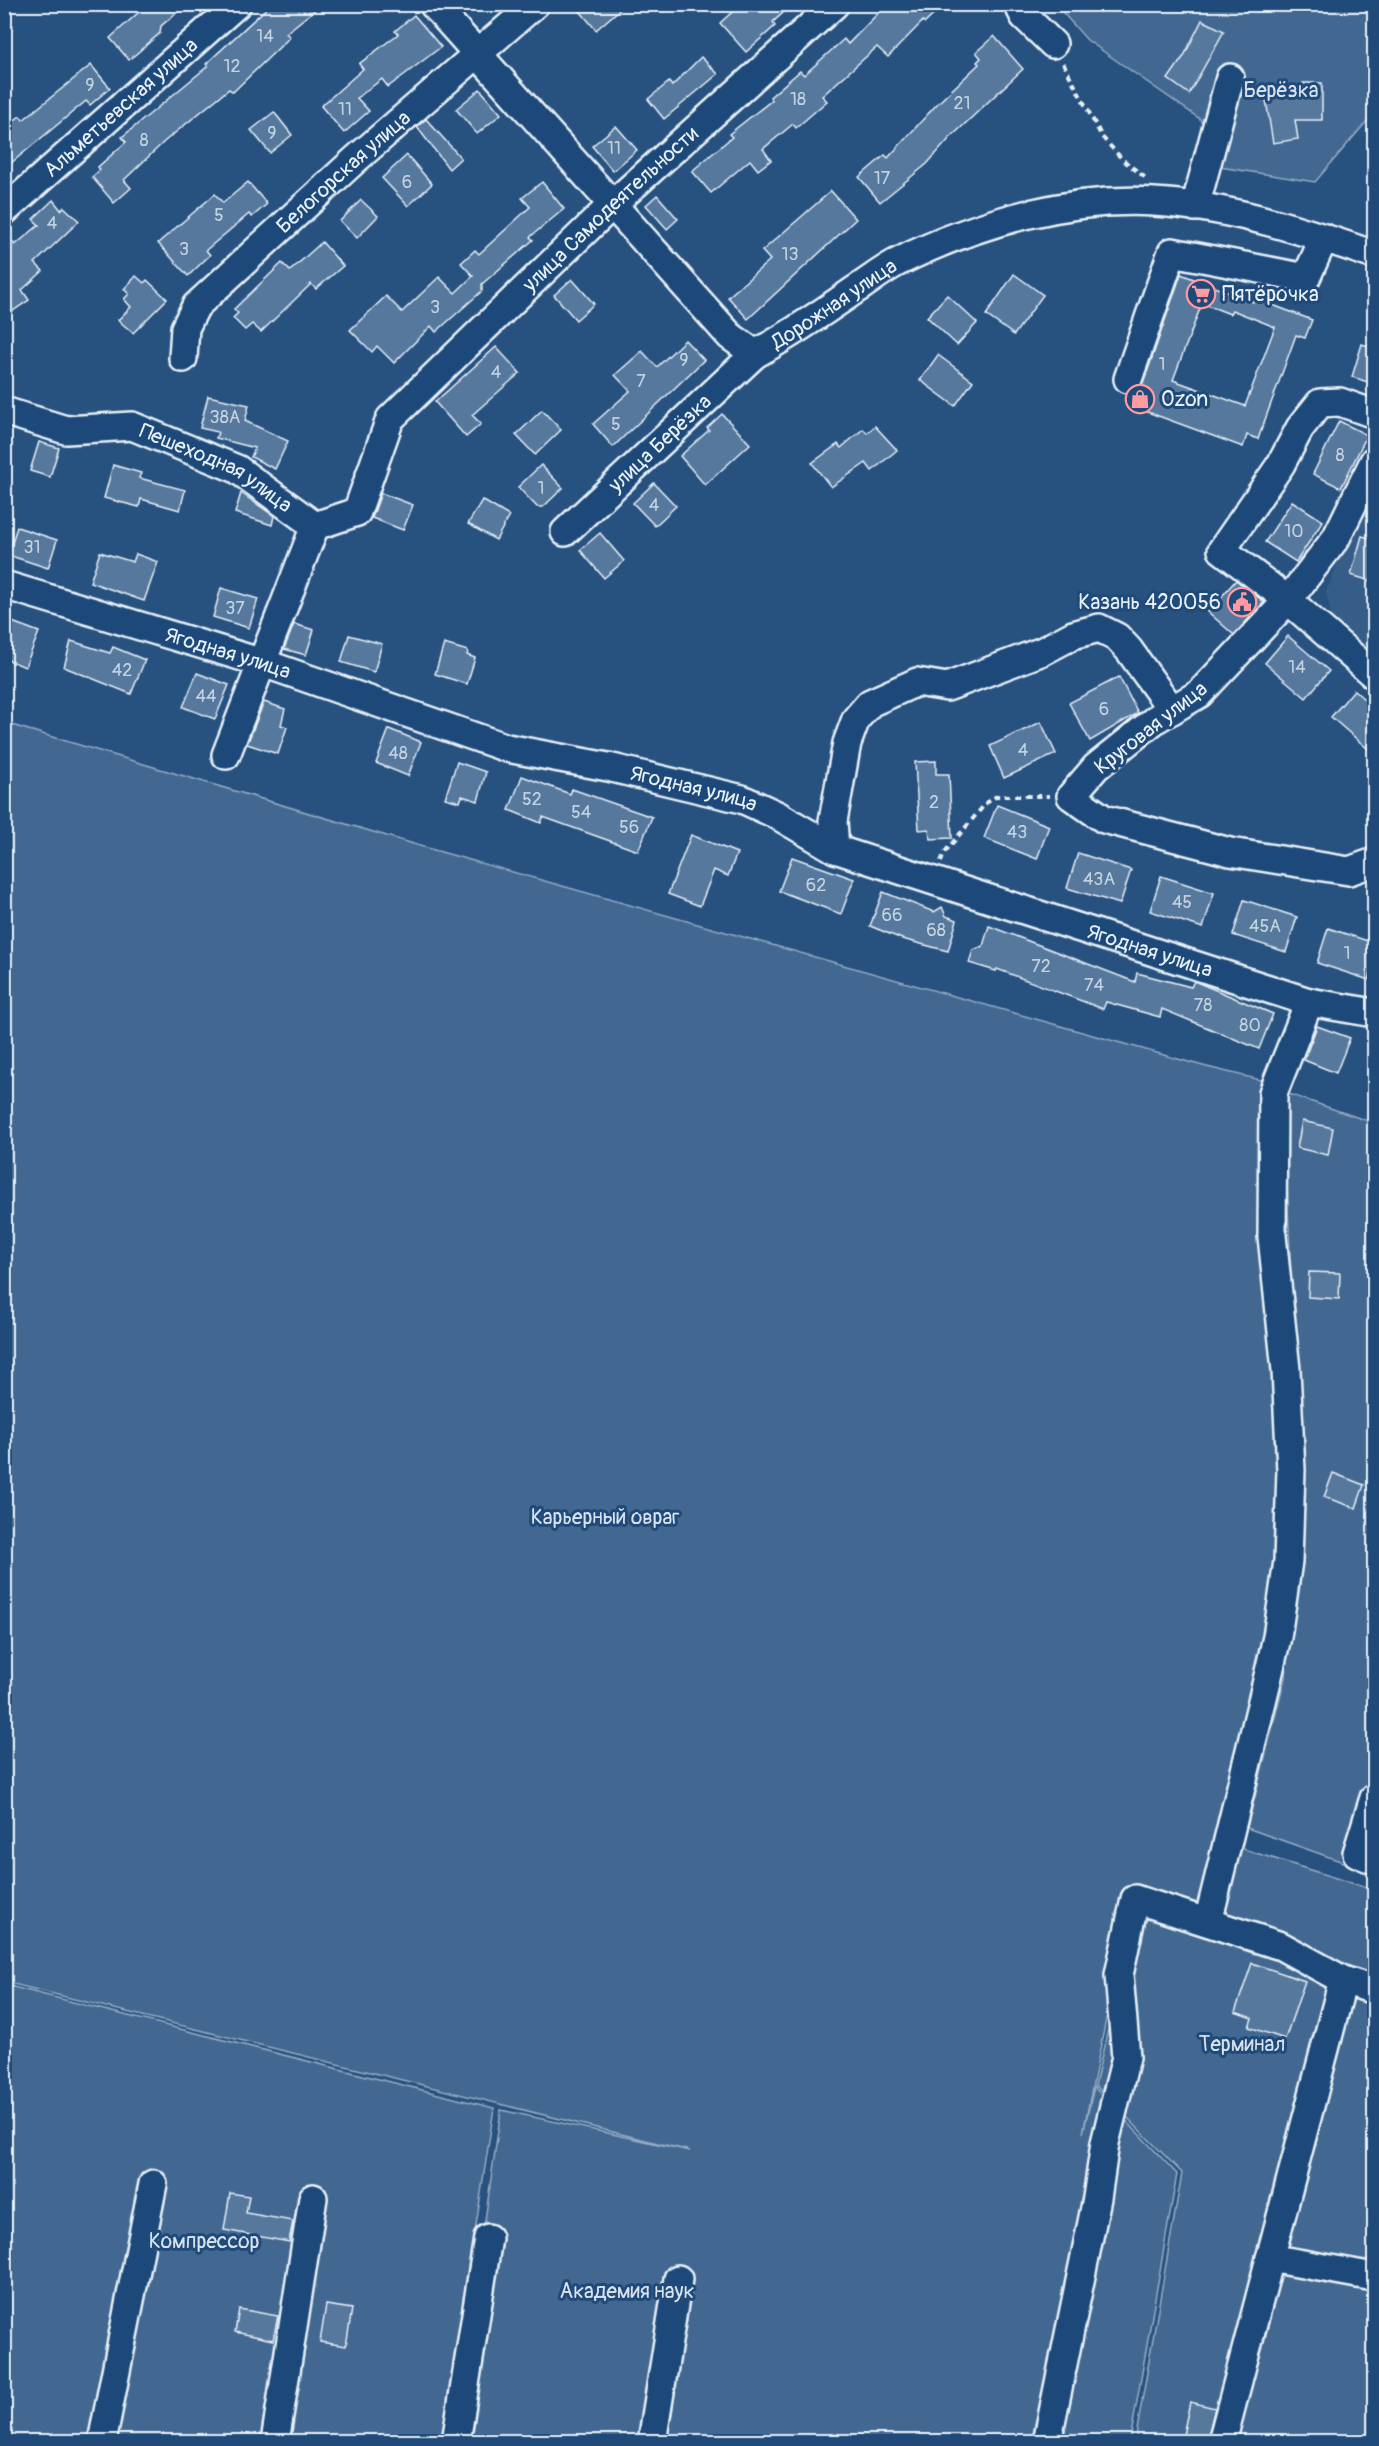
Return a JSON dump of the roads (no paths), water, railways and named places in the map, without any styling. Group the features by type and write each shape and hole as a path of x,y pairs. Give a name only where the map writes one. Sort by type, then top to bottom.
{"street":[{"name":"Альметьевская улица","path":"4,211 237,4"},
{"name":"Дорожная улица","path":"434,4 730,336 755,354 780,341 894,264 992,222 1067,207 1125,202 1167,202 1221,210 1324,238 1374,255"},
{"name":"Белогорская улица","path":"183,358 185,328 196,306 356,159 534,4"},
{"name":"улица Самодеятельности","path":"315,526 357,512 390,419 613,204 835,4"},
{"path":"1018,4 1024,16 1053,44"},
{"path":"1195,207 1230,78"},
{"path":"1128,379 1172,252 1306,278 1324,238"},
{"name":"улица Берёзка","path":"565,532 755,354"},
{"path":"1374,414 1340,402 1320,404 1300,428 1281,464 1222,550 1288,600 1374,675"},
{"name":"Пешеходная улица","path":"4,411 66,430 132,426 237,469 315,526"},
{"name":"Круговая улица","path":"1374,461 1336,538 1288,600 1199,694 1156,719 1096,768 1071,796 1104,819 1230,852 1349,871 1374,862"},
{"path":"226,755 315,526"},
{"name":"Ягодная улица","path":"4,585 263,663 507,748 608,767 742,800 777,815 835,849 1309,1002 1374,1013"},
{"path":"835,849 833,821 847,743 856,720 870,703 917,682 947,687 1043,651 1073,635 1099,628 1117,637 1129,650 1172,710"},
{"path":"1208,1923 1266,1685 1288,1561 1291,1470 1286,1370 1272,1236 1273,1093 1309,1002"},
{"path":"1374,1798 1357,1853 1374,1860"},
{"path":"1047,2442 1094,2210 1105,2143 1126,2057 1119,1974 1135,1899 1281,1946 1343,1980 1374,1990"},
{"path":"1222,2442 1343,1980"},
{"path":"102,2442 153,2184"},
{"path":"275,2442 313,2198"},
{"path":"456,2442 488,2238"},
{"path":"1270,2258 1374,2277"},
{"path":"652,2442 678,2279"}],"place":[{"name":"Пятёрочка","path":"1201,294"},
{"name":"Ozon","path":"1140,399"},
{"name":"Казань 420056","path":"1242,602"}],"park label":[{"name":"Берёзка","path":"1281,90"},
{"name":"Карьерный овраг","path":"605,1517"},
{"name":"Терминал","path":"1242,2044"},
{"name":"Компрессор","path":"204,2241"},
{"name":"Академия наук","path":"627,2291"}]}
